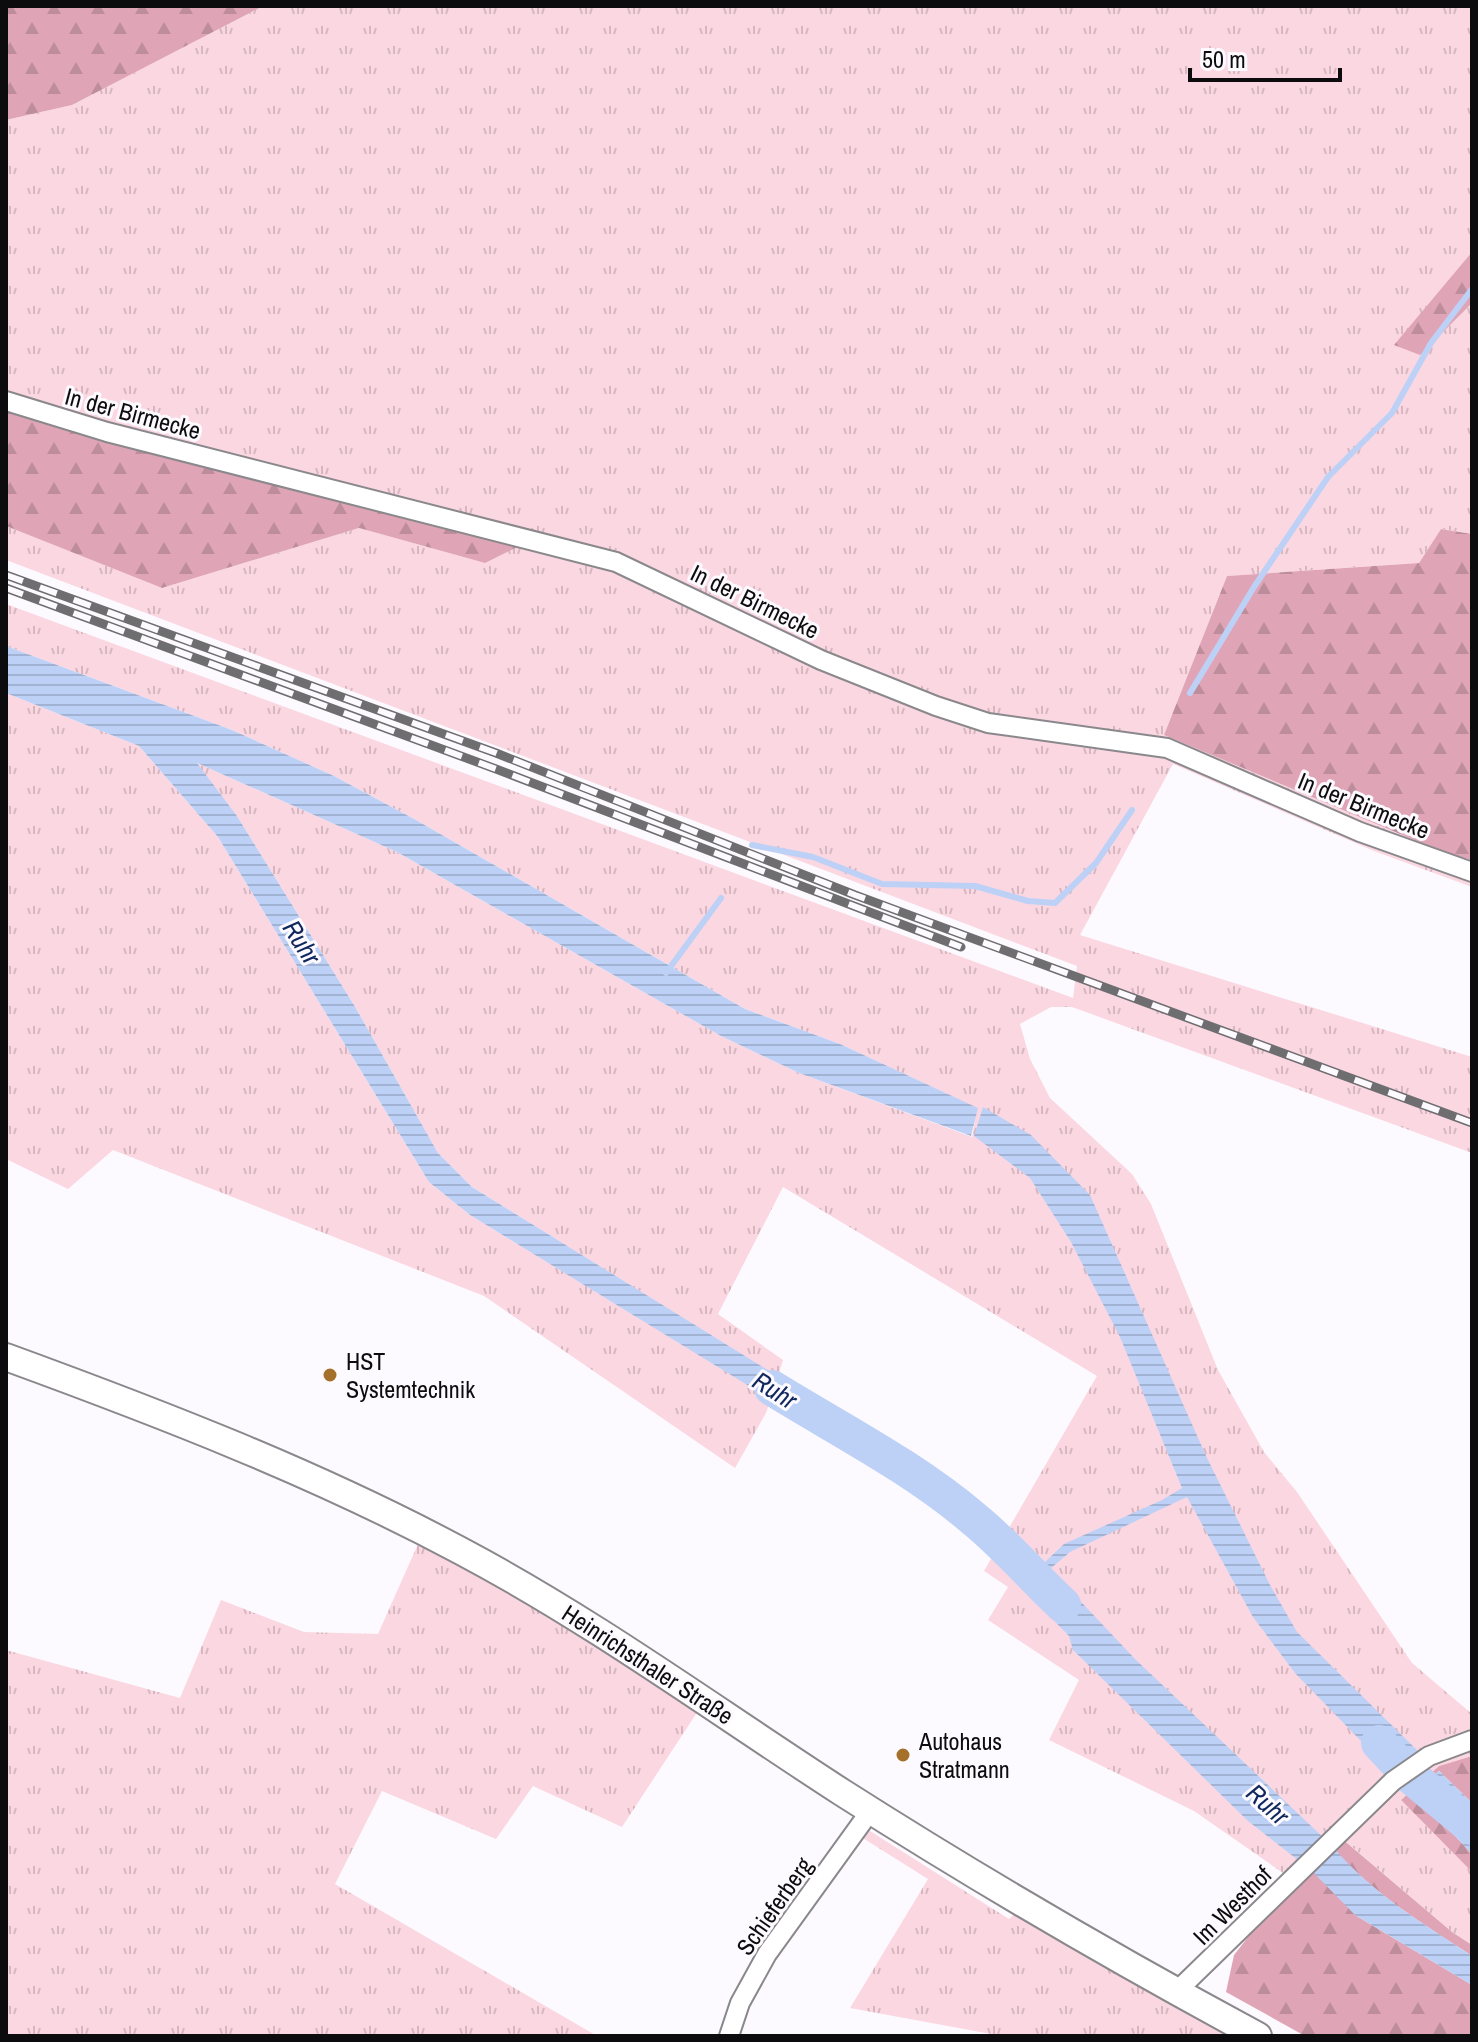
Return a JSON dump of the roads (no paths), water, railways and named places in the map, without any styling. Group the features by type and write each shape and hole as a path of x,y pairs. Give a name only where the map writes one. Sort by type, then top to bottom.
{"main road":[{"name":"Heinrichsthaler Straße","path":"6,1357 266,1456 462,1551 603,1633 871,1810 987,1882 1258,2036"}],"street":[{"name":"In der Birmecke","path":"6,401 107,432 587,552 646,574 821,660 936,706 988,723 1167,748 1360,832 1472,872"},
{"name":"Im Westhof","path":"1177,1991 1393,1781 1429,1756 1472,1740"},
{"name":"Schieferberg","path":"729,2036 740,2003 767,1954 871,1810"}],"water":[{"path":"6,646 232,730 334,776 745,1009 840,1044 978,1108 971,1136 799,1073 721,1036 397,852 197,763 237,816 354,1005 438,1153 472,1187 821,1403 812,1418 770,1399 470,1215 429,1182 218,837 139,746 6,693"},
{"path":"983,1107 1031,1135 1090,1195 1207,1458 1297,1632 1419,1752 1394,1775 1295,1673 1253,1617 1187,1497 1070,1552 1050,1569 1135,1659 1327,1841 1303,1864 1248,1821 1073,1650 1069,1636 1018,1584 1064,1544 1182,1488 1120,1337 1071,1242 1030,1178 974,1136"},
{"path":"1439,1771 1472,1803 1472,1854 1416,1794"},
{"path":"1333,1847 1381,1893 1472,1956 1472,1985 1355,1915 1309,1868"}],"waterway":[{"path":"1190,693 1254,587 1328,477 1392,413 1431,343 1472,289"},
{"path":"752,845 813,857 882,884 975,886 1028,901 1055,903 1096,863 1132,810"},
{"path":"666,973 721,898"},
{"name":"Ruhr","path":"772,1388 951,1500 997,1539 1063,1605"},
{"name":"Ruhr","path":"1379,1743 1407,1773 1472,1827"}],"railway":[{"path":"6,575 496,753 855,895 1472,1123"},
{"path":"6,588 496,769 961,947"}],"place":[{"name":"HST Systemtechnik","path":"330,1375"},
{"name":"Autohaus Stratmann","path":"903,1755"}]}
